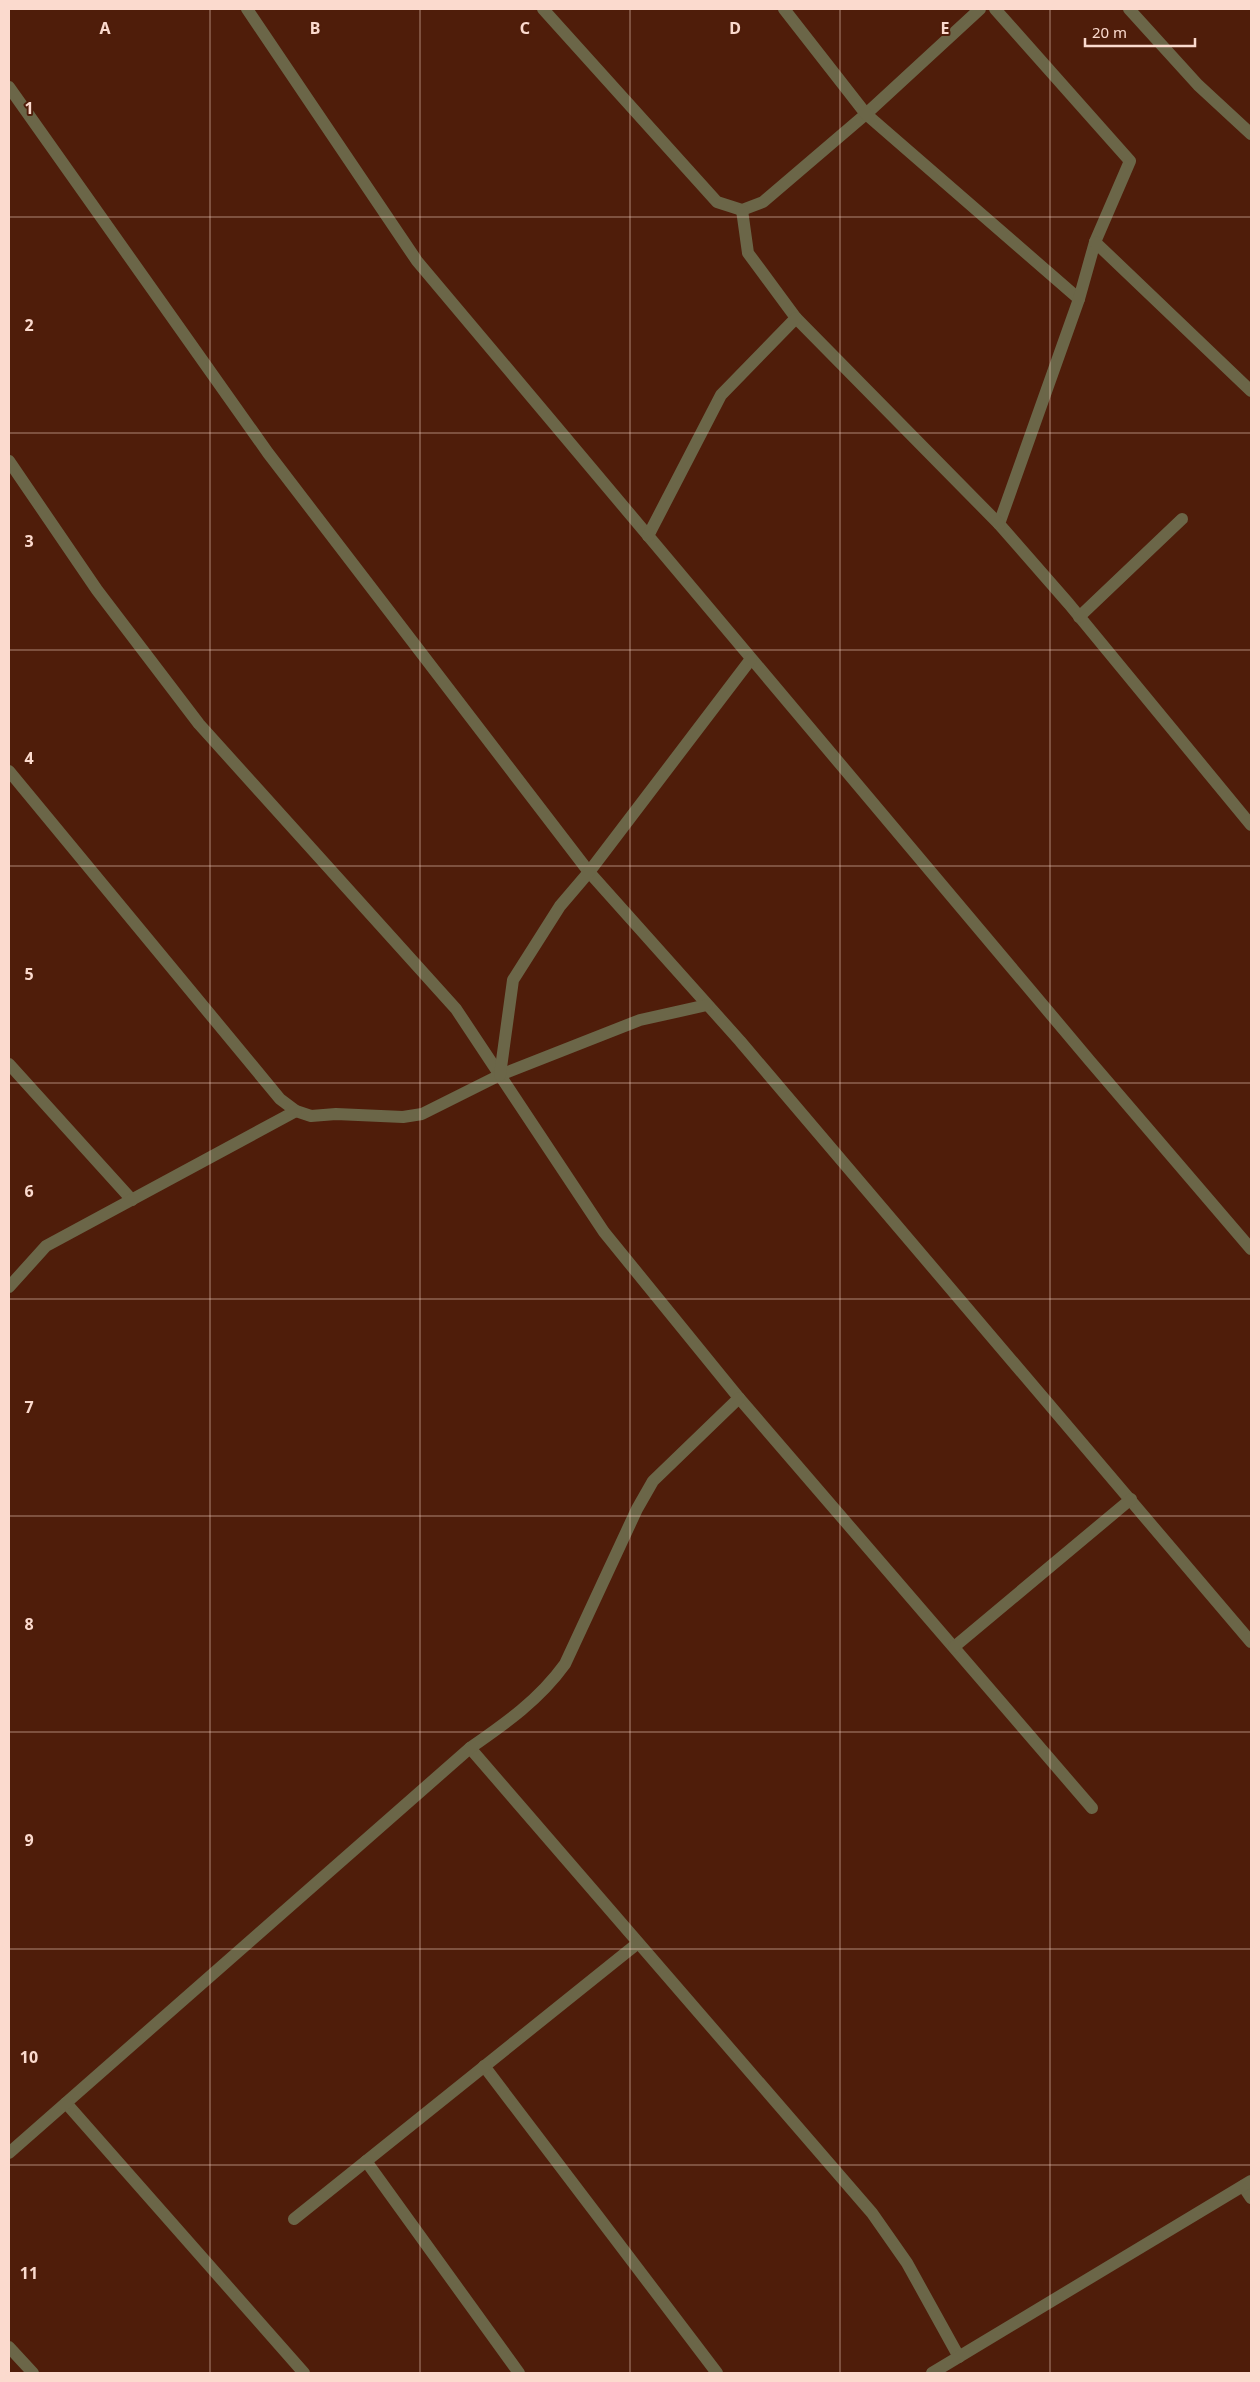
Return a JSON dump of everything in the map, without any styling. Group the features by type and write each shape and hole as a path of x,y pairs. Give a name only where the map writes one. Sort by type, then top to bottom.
{"street":[{"path":"248,9 417,261 1077,1046 1251,1249"},
{"path":"542,9 716,202 742,210 763,202 866,114 980,9"},
{"path":"784,9 866,114 1079,299"},
{"path":"995,9 1130,161 1095,242 1079,299 999,524"},
{"path":"1129,9 1198,85 1251,134"},
{"path":"9,87 268,453 589,872 707,1005 1251,1642"},
{"path":"742,210 748,253 796,318 999,524 1080,617 1251,825"},
{"path":"1095,242 1251,391"},
{"path":"648,536 721,395 796,318"},
{"path":"9,461 97,590 200,724 456,1009 604,1232 739,1398 1092,1808"},
{"path":"1080,617 1182,518"},
{"path":"500,1074 513,980 560,906 589,872 751,659"},
{"path":"9,771 280,1099 296,1111 311,1116 336,1114 402,1117 422,1114 500,1074 640,1020 707,1005"},
{"path":"9,1064 132,1200"},
{"path":"9,1287 46,1246 296,1111"},
{"path":"9,2153 470,1748 520,1714 549,1686 566,1664 637,1509 653,1481 739,1398"},
{"path":"954,1647 1130,1499"},
{"path":"470,1748 872,2213 907,2263 960,2356"},
{"path":"294,2219 638,1943"},
{"path":"484,2066 717,2373"},
{"path":"66,2103 304,2373"},
{"path":"366,2161 519,2373"},
{"path":"932,2373 1247,2184 1251,2198"},
{"path":"9,2347 32,2373"}]}
